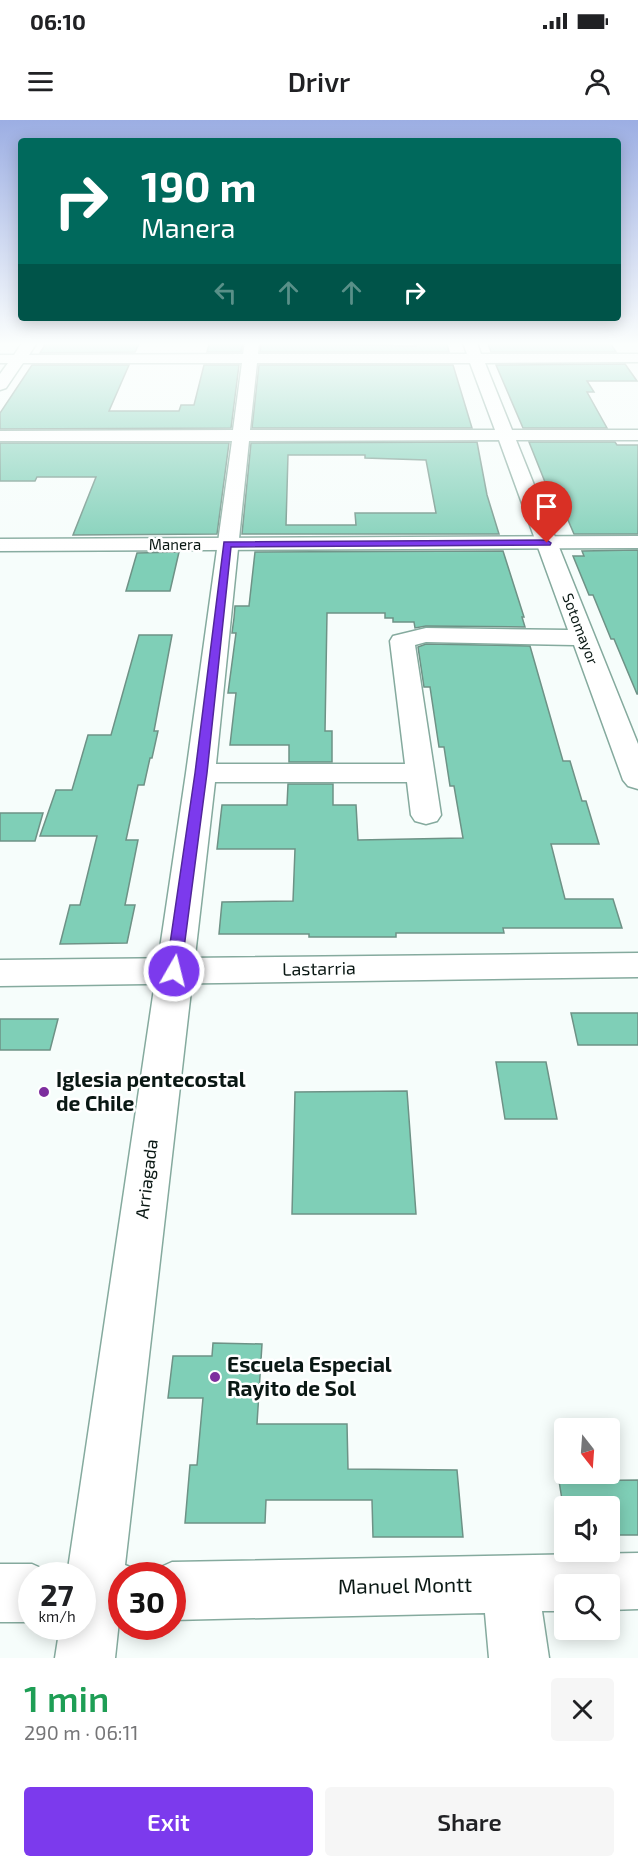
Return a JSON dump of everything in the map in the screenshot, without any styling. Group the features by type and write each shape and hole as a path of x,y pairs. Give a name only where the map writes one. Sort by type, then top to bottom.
{"street":[{"name":"Arriagada","path":"85,1658 99,1592 174,971 201,773 242,415"},
{"name":"Sotomayor","path":"498,415 638,780"},
{"path":"0,436 638,435"},
{"name":"Manera","path":"0,546 638,542"},
{"path":"426,815 402,641 426,635 583,638"},
{"path":"608,701 638,701"},
{"path":"201,773 419,773"},
{"name":"Lastarria","path":"0,973 638,965"},
{"name":"Manuel Montt","path":"186,1591 638,1581"},
{"path":"510,1584 519,1658"},
{"path":"0,1593 18,1593"}],"building":[{"path":"0,415 233,415 231,428 0,429"},
{"path":"253,415 468,415 472,428 252,428"},
{"path":"517,415 600,415 607,428 523,428"},
{"path":"477,442 487,495 499,534 242,534 251,443","holes":["288,455 365,455 365,458 426,460 436,513 355,513 356,525 286,525"]},
{"path":"529,442 615,442 617,445 638,445 638,534 574,534 556,492 549,492"},
{"path":"0,443 229,443 217,534 73,535 96,477 37,477 35,481 0,481"},
{"path":"638,550 637,694 614,639 611,639 593,595 589,595 573,556 584,556 582,551"},
{"path":"503,551 524,617 522,617 525,627 426,626 415,628 414,622 393,622 393,618 385,618 385,613 327,613 325,731 332,731 332,762 289,762 289,745 230,745 236,693 228,693 236,633 232,633 235,606 249,606 255,552"},
{"path":"179,552 170,591 126,591 137,553"},
{"path":"139,635 172,635 154,731 158,731 152,758 150,758 144,785 138,785 126,840 138,840 125,905 135,905 127,943 60,944 70,905 80,905 97,836 40,836 56,790 72,790 88,735 111,735"},
{"path":"426,644 530,646 563,761 570,761 582,801 586,801 599,844 551,844 565,899 613,899 622,928 503,928 504,933 396,933 396,937 219,934 222,902 293,901 295,849 217,849 222,805 287,805 288,784 333,784 333,805 356,805 358,840 463,838 454,786 450,786 444,747 439,747 430,687 424,687 418,647"},
{"path":"0,813 43,813 35,841 0,841"},
{"path":"571,1013 638,1013 638,1045 578,1045"},
{"path":"0,1019 58,1019 50,1050 0,1050"},
{"path":"496,1062 546,1062 557,1119 505,1119"},
{"path":"407,1091 416,1214 292,1214 295,1092"},
{"path":"213,1343 262,1344 257,1424 347,1424 348,1469 457,1470 463,1537 373,1537 372,1500 266,1500 265,1523 185,1523 190,1465 197,1465 203,1398 168,1398 173,1356 212,1356"},
{"path":"620,1480 638,1480 638,1535 620,1535 620,1496 561,1496 559,1484 620,1484"}],"place":[{"name":"Iglesia pentecostal de Chile","path":"44,1092"},
{"name":"Escuela Especial Rayito de Sol","path":"215,1377"}],"route":[{"path":"174,971 201,773 227,544 547,543"}]}
